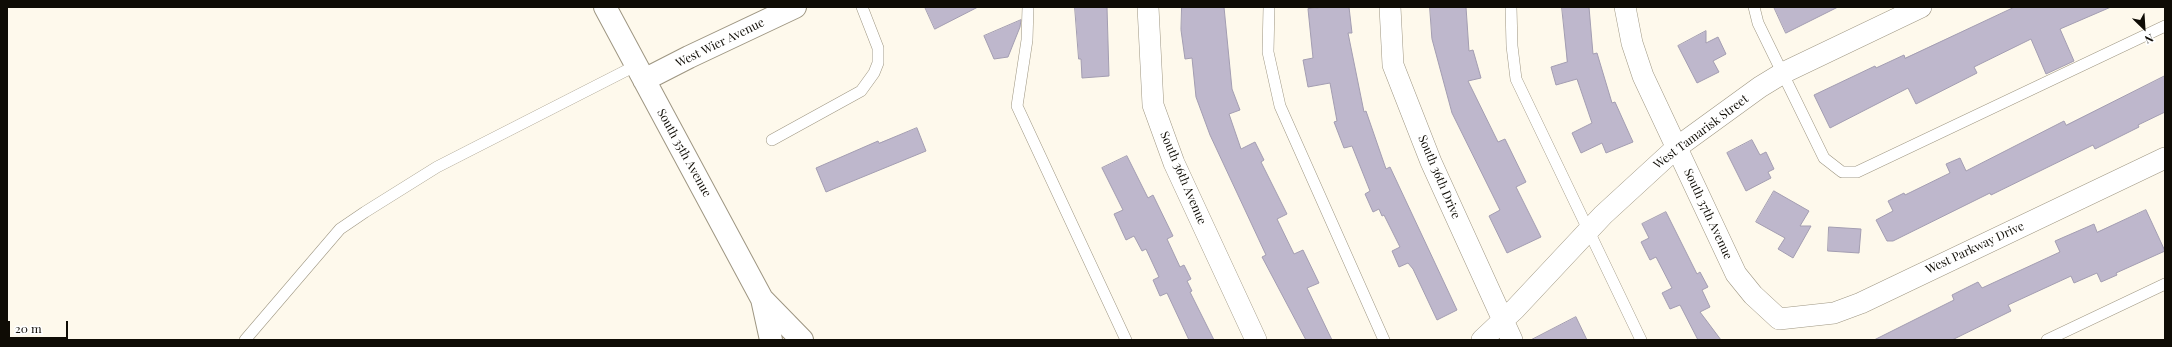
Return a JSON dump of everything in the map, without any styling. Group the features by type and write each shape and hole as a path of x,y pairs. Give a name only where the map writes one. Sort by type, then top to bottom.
{"main road":[{"name":"South 35th Avenue","path":"605,7 762,298 802,340"},
{"name":"West Wier Avenue","path":"641,72 785,9"},
{"name":"South 35th Avenue","path":"762,298 771,340"}],"street":[{"name":"South 36th Avenue","path":"1148,7 1153,105 1174,163 1256,340"},
{"name":"South 36th Drive","path":"1390,7 1393,65 1431,162 1512,340"},
{"name":"South 37th Avenue","path":"1625,7 1632,44 1643,76 1736,274 1753,295 1779,319"},
{"name":"West Tamarisk Street","path":"1482,340 1589,231 1676,148 1760,87 1784,73 1921,7"},
{"name":"West Parkway Drive","path":"1779,319 1834,313 1861,302 2165,158"}],"lane":[{"path":"772,140 862,91 874,73 878,63 878,48 862,7"},
{"path":"1028,7 1027,40 1018,106 1126,340"},
{"path":"1270,7 1268,52 1280,106 1384,340"},
{"path":"1512,7 1512,46 1516,79 1641,340"},
{"path":"1754,7 1758,23 1784,73 1824,158 1842,172 1857,172 2165,26"},
{"path":"245,340 340,229 365,212 437,168 641,72"},
{"path":"2047,340 2165,284"}],"building":[{"path":"925,7 978,7 935,29"},
{"path":"1075,7 1107,7 1109,76 1082,78"},
{"path":"1182,7 1224,7 1232,89 1240,110 1229,114 1241,149 1255,142 1264,160 1261,162 1287,214 1277,219 1294,254 1303,250 1319,283 1307,288 1332,340 1306,340 1262,257 1266,255 1210,135 1196,97 1192,58 1185,59 1181,30"},
{"path":"1349,7 1352,33 1348,33 1364,112 1366,111 1386,169 1390,167 1457,310 1437,320 1413,269 1408,263 1399,267 1392,251 1400,247 1384,215 1382,216 1379,209 1373,212 1365,194 1370,191 1352,146 1344,148 1334,122 1337,121 1330,83 1308,87 1303,60 1313,58 1308,9"},
{"path":"1430,7 1466,7 1469,51 1473,50 1481,78 1468,81 1498,142 1505,139 1526,182 1516,187 1541,237 1507,253 1489,216 1500,210 1452,113 1432,39"},
{"path":"1562,7 1589,7 1593,54 1597,53 1612,103 1615,102 1633,142 1606,153 1602,143 1581,153 1572,133 1592,123 1577,79 1556,85 1551,67 1567,62"},
{"path":"1774,7 1838,7 1786,33"},
{"path":"2015,7 2111,7 2060,29 2074,61 2046,74 2031,39 1974,67 1977,73 1916,104 1908,88 1830,128 1814,95 1875,66 1876,68 1904,55 1905,58"},
{"path":"1021,20 1020,27 1008,57 994,59 984,36"},
{"path":"1706,31 1706,43 1718,37 1726,54 1713,61 1719,72 1697,83 1678,46"},
{"path":"2165,76 2165,112 2095,149 2093,145 1991,195 1990,193 1893,241 1887,241 1876,220 1893,211 1888,201 1904,193 1905,195 1950,173 1946,164 1960,158 1966,171 2064,121 2066,125"},
{"path":"917,128 926,151 826,192 816,168 878,141 879,143"},
{"path":"1752,140 1760,155 1766,152 1774,169 1768,172 1771,178 1746,191 1727,153"},
{"path":"1127,156 1148,198 1153,195 1173,236 1167,239 1180,267 1184,265 1191,279 1187,281 1192,291 1190,292 1214,340 1189,340 1167,293 1160,296 1153,280 1159,277 1146,249 1142,251 1134,236 1126,240 1114,214 1123,210 1102,168"},
{"path":"1774,191 1809,211 1800,226 1811,226 1793,258 1778,249 1785,238 1756,222"},
{"path":"2146,210 2165,251 2116,273 2117,275 2101,282 2097,273 2074,283 2071,276 2008,305 2011,311 1952,340 1874,340 1954,300 1952,295 1978,282 1982,288 2060,252 2055,241 2094,224 2097,232"},
{"path":"1666,212 1697,274 1700,272 1708,287 1702,290 1710,307 1700,312 1721,340 1698,340 1680,305 1670,309 1662,293 1672,288 1656,257 1650,260 1641,242 1649,238 1642,224"},
{"path":"1829,227 1861,229 1859,253 1828,251"},
{"path":"1576,317 1587,340 1531,340"}]}
